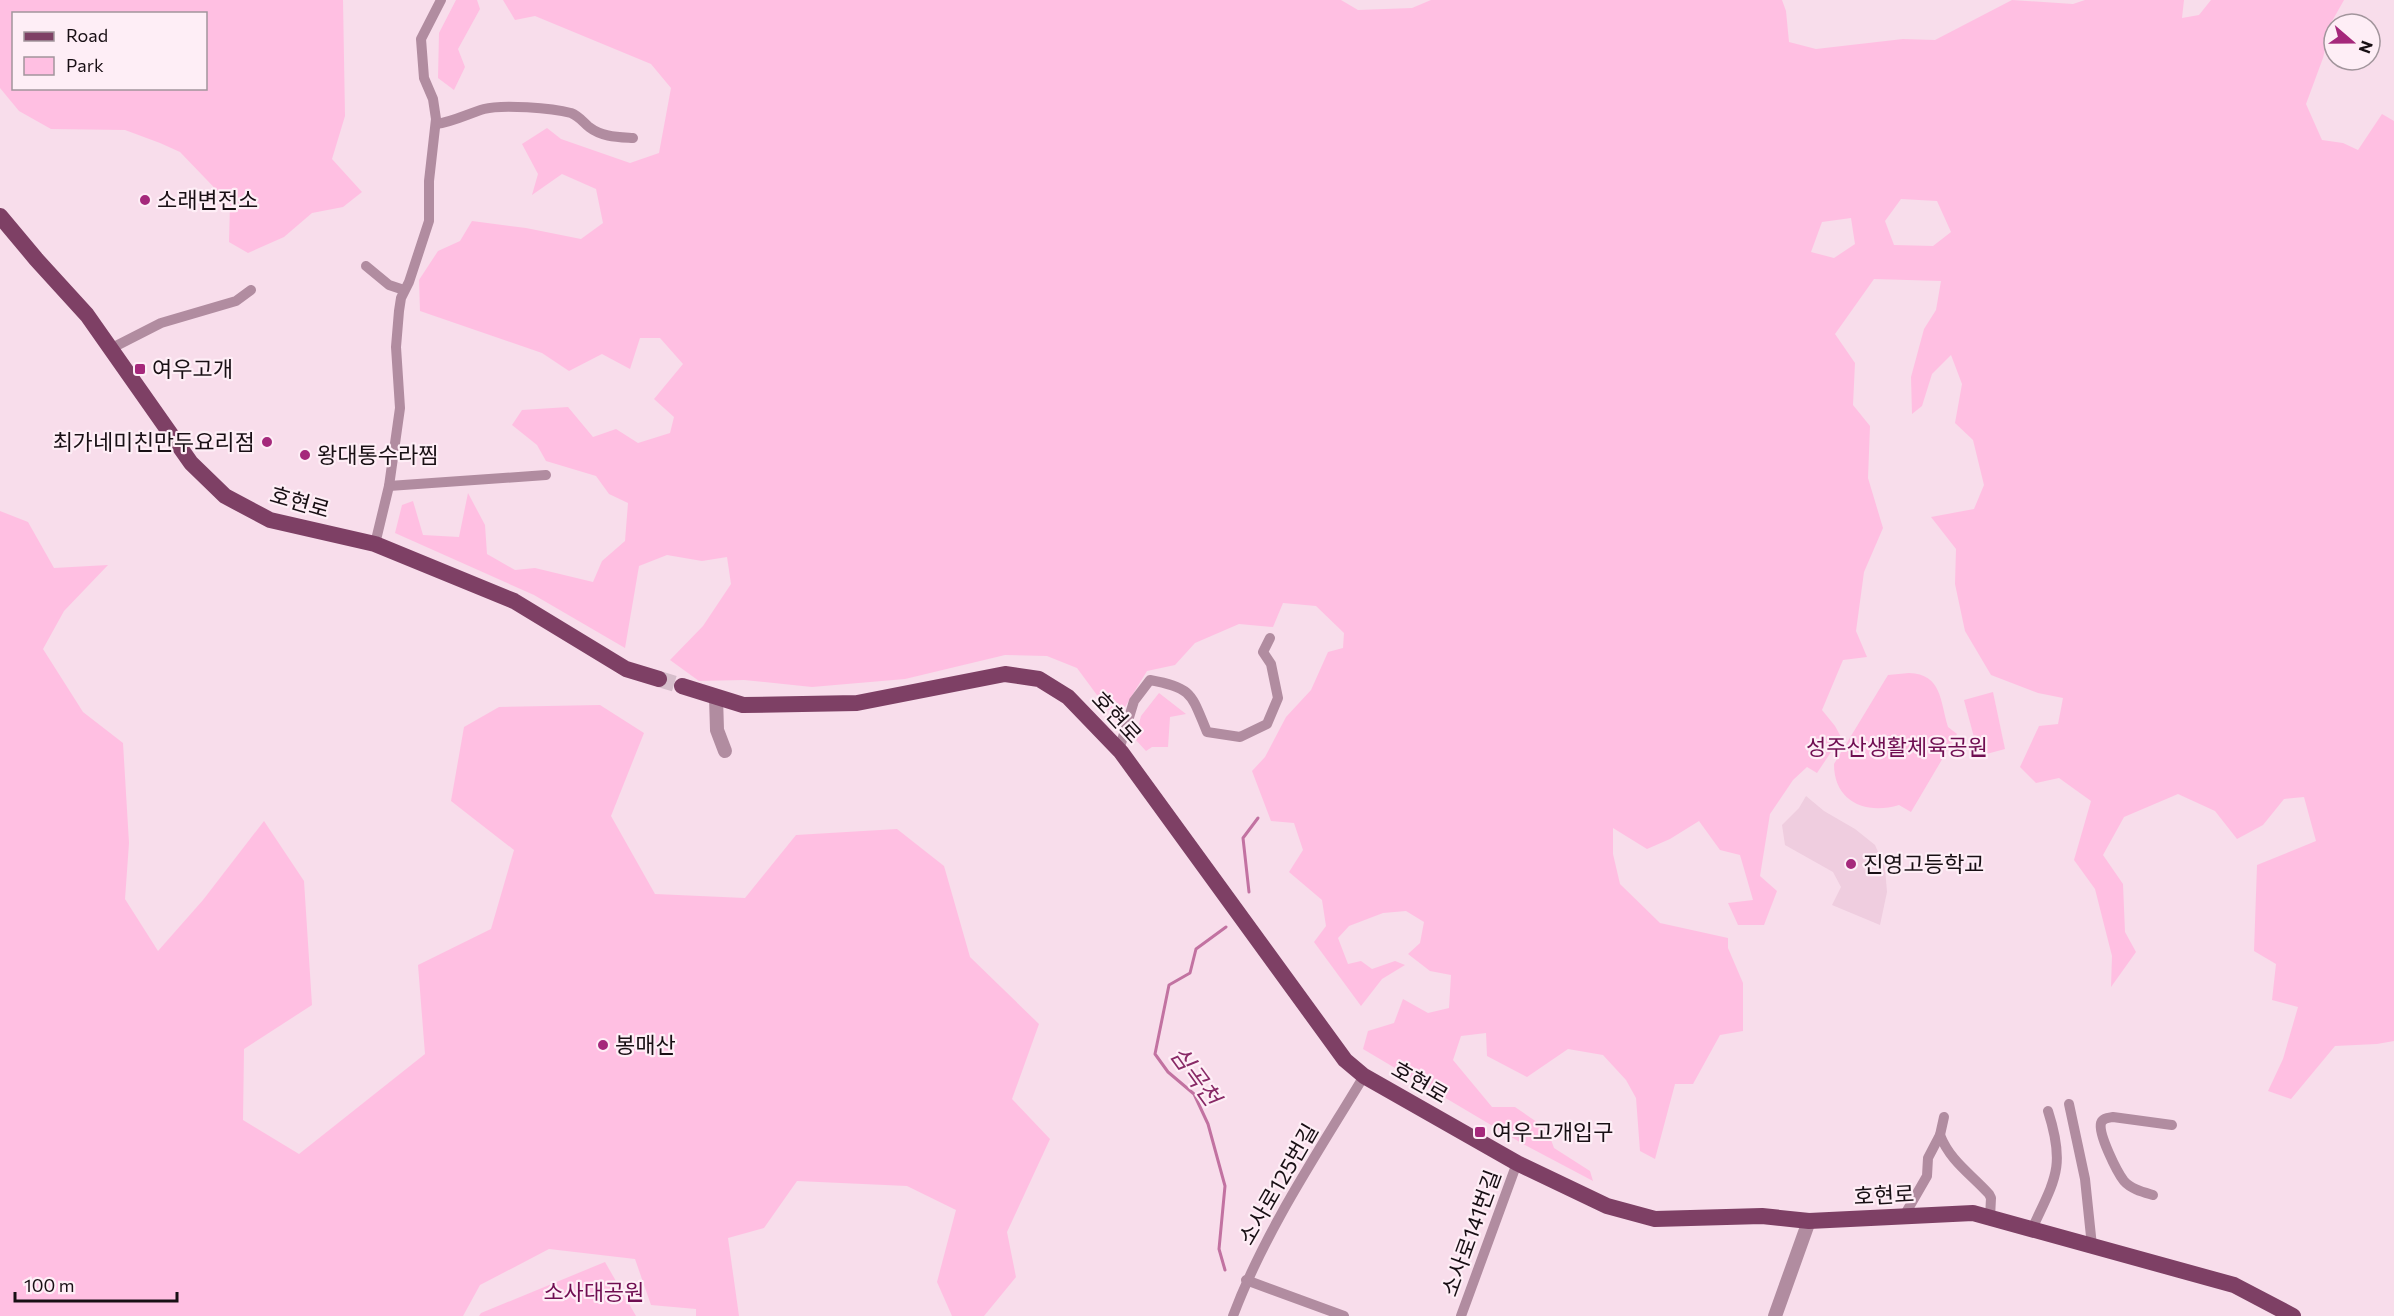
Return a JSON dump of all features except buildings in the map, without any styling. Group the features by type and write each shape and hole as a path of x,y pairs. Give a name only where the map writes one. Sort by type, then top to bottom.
{"main road":[{"name":"호현로","path":"0,216 36,260 87,315 191,463 225,496 270,520 375,544 514,601 626,669 659,679"},
{"name":"호현로","path":"682,686 743,705 857,703 1005,674 1039,679 1068,697 1119,750 1345,1060 1364,1076 1517,1163 1607,1206 1655,1219 1762,1216 1809,1221 1973,1213 2234,1286 2291,1315"}],"street":[{"path":"375,544 388,486 400,408 396,347 399,310 404,290 428,226 429,181 436,124 433,99 424,78 421,39 441,0"},
{"path":"436,124 450,122 484,109 499,106 570,113 578,116 589,127 605,136 633,138"},
{"path":"366,266 389,285 404,290"},
{"path":"110,349 161,323 236,301 251,290"},
{"path":"388,486 546,475"},
{"path":"1119,750 1134,701 1150,680 1178,685 1193,699 1207,732 1240,737 1267,724 1278,698 1270,664 1263,652 1270,638"},
{"path":"716,697 717,730 725,751"},
{"name":"소사로125번길","path":"1233,1316 1246,1280 1288,1202 1364,1076"},
{"path":"2069,1104 2085,1179 2092,1246"},
{"path":"2032,1229 2058,1168 2059,1155 2056,1136 2048,1111"},
{"path":"1904,1216 1927,1176 1930,1152 1940,1135 1944,1117"},
{"path":"2153,1195 2124,1182 2106,1145 2101,1126 2102,1121 2105,1118 2113,1118 2172,1125"},
{"path":"1940,1135 1954,1160 1989,1194 1991,1198 1990,1218"},
{"name":"소사로141번길","path":"1461,1316 1517,1163"},
{"path":"1775,1316 1809,1221"},
{"path":"1246,1280 1344,1316"}],"shaded area":[{"name":"진영고등학교","path":"1806,796 1824,811 1855,829 1875,845 1885,868 1887,892 1880,925 1832,905 1841,887 1833,872 1785,845 1782,825 1799,808"}],"green space":[{"path":"0,0 343,0 345,116 332,159 362,192 343,207 312,213 284,237 248,253 229,242 230,204 180,152 125,130 51,129 19,111 0,88"},
{"path":"456,0 477,0 480,9 458,49 465,67 454,90 438,78 439,33"},
{"path":"503,0 1341,0 1358,10 1412,8 1431,0 1782,0 1786,11 1789,42 1816,49 1903,39 1935,40 2012,0 2073,4 2085,0 2184,0 2182,18 2199,15 2211,0 2344,0 2337,12 2322,12 2322,61 2306,104 2322,140 2343,143 2358,150 2382,114 2394,121 2394,1041 2335,1046 2291,1099 2268,1091 2283,1059 2298,1007 2272,1000 2276,964 2254,951 2257,865 2316,841 2304,797 2284,799 2263,825 2237,839 2215,811 2178,794 2124,817 2103,855 2123,884 2125,932 2136,952 2111,987 2112,956 2095,889 2074,860 2091,801 2059,778 2036,783 2020,767 2039,726 2058,724 2063,698 2038,693 1991,675 1965,631 1955,584 1956,549 1931,517 1974,509 1984,485 1973,440 1955,423 1962,384 1951,355 1932,374 1922,406 1912,414 1911,377 1924,329 1936,310 1941,281 1874,279 1835,334 1855,363 1853,405 1870,426 1868,478 1883,528 1864,572 1856,631 1867,657 1843,660 1822,710 1841,737 1817,773 1807,767 1793,780 1770,814 1760,876 1777,891 1764,925 1738,925 1728,903 1753,900 1740,855 1720,850 1699,821 1670,839 1647,849 1613,828 1613,854 1620,884 1660,923 1728,938 1728,948 1743,983 1743,1031 1720,1035 1693,1084 1675,1084 1655,1159 1640,1151 1636,1098 1626,1080 1603,1055 1568,1049 1527,1077 1487,1056 1486,1033 1461,1036 1453,1060 1492,1107 1515,1107 1547,1129 1554,1148 1590,1171 1593,1181 1523,1144 1363,1049 1368,1031 1394,1023 1403,999 1428,1013 1449,1008 1451,975 1430,971 1408,954 1420,943 1424,922 1406,911 1383,913 1349,926 1338,938 1348,964 1361,961 1372,969 1395,961 1405,965 1382,979 1361,1006 1314,942 1326,926 1322,900 1289,872 1303,850 1294,823 1271,821 1252,771 1265,757 1286,717 1311,690 1328,652 1343,648 1344,633 1316,606 1283,603 1273,627 1239,624 1195,643 1175,665 1147,671 1125,707 1108,710 1077,668 1047,656 1005,655 905,679 812,687 744,680 699,681 670,660 703,626 731,584 727,557 702,561 667,555 639,566 625,648 534,595 395,533 402,505 413,501 423,535 459,537 468,493 485,525 487,554 515,570 535,568 593,582 602,561 625,541 628,503 609,494 596,476 546,461 537,445 512,425 522,410 568,407 593,437 616,429 638,443 670,433 674,417 654,399 683,364 660,338 640,338 630,369 602,354 569,371 542,353 420,311 419,280 438,251 460,241 472,221 526,228 581,239 603,223 596,189 562,174 532,195 538,174 522,144 547,128 561,139 630,163 659,153 671,88 651,64 535,16 515,20","holes":["1901,199 1937,201 1951,232 1933,246 1894,245 1885,221","1851,218 1855,244 1834,258 1811,252 1822,222"]},
{"path":"0,511 28,522 54,568 108,565 64,611 43,649 83,712 123,743 129,843 125,899 158,951 203,900 264,821 304,881 312,1005 244,1049 243,1120 299,1154 425,1054 418,965 491,929 514,850 451,801 464,727 499,707 600,705 644,733 611,816 655,894 745,898 796,835 897,829 944,866 970,957 1039,1024 1012,1099 1050,1139 1007,1232 1016,1277 984,1316 952,1316 937,1282 956,1210 907,1186 797,1181 764,1228 728,1238 739,1316 696,1316 696,1309 651,1305 635,1259 549,1249 480,1285 463,1316 0,1316"},
{"name":"성주산생활체육공원","path":"1909,673 1928,678 1934,684 1941,699 1948,727 1957,734 1911,812 1899,805 1887,808 1864,806 1846,796 1840,788 1835,777 1834,764 1888,675"},
{"path":"1993,692 2005,749 1979,756 1964,700"},
{"path":"1159,693 1186,714 1170,717 1168,747 1152,747 1146,751 1135,739 1141,716"},
{"name":"소사대공원","path":"605,1262 636,1316 479,1316 481,1313"}],"waterway":[{"name":"심곡천","path":"1249,892 1243,838 1258,818"},
{"name":"심곡천","path":"1225,1270 1219,1249 1225,1186 1208,1124 1194,1094 1168,1072 1155,1054 1169,985 1190,973 1196,949 1226,927"}],"tunnel":[{"path":"659,679 682,686"}],"place":[{"name":"소래변전소","path":"145,200"},
{"name":"여우고개","path":"140,369"},
{"name":"최가네미친만두요리점","path":"267,442"},
{"name":"왕대통수라찜","path":"305,455"},
{"name":"진영고등학교","path":"1851,864"},
{"name":"봉매산","path":"603,1045"},
{"name":"여우고개입구","path":"1480,1132"}]}
